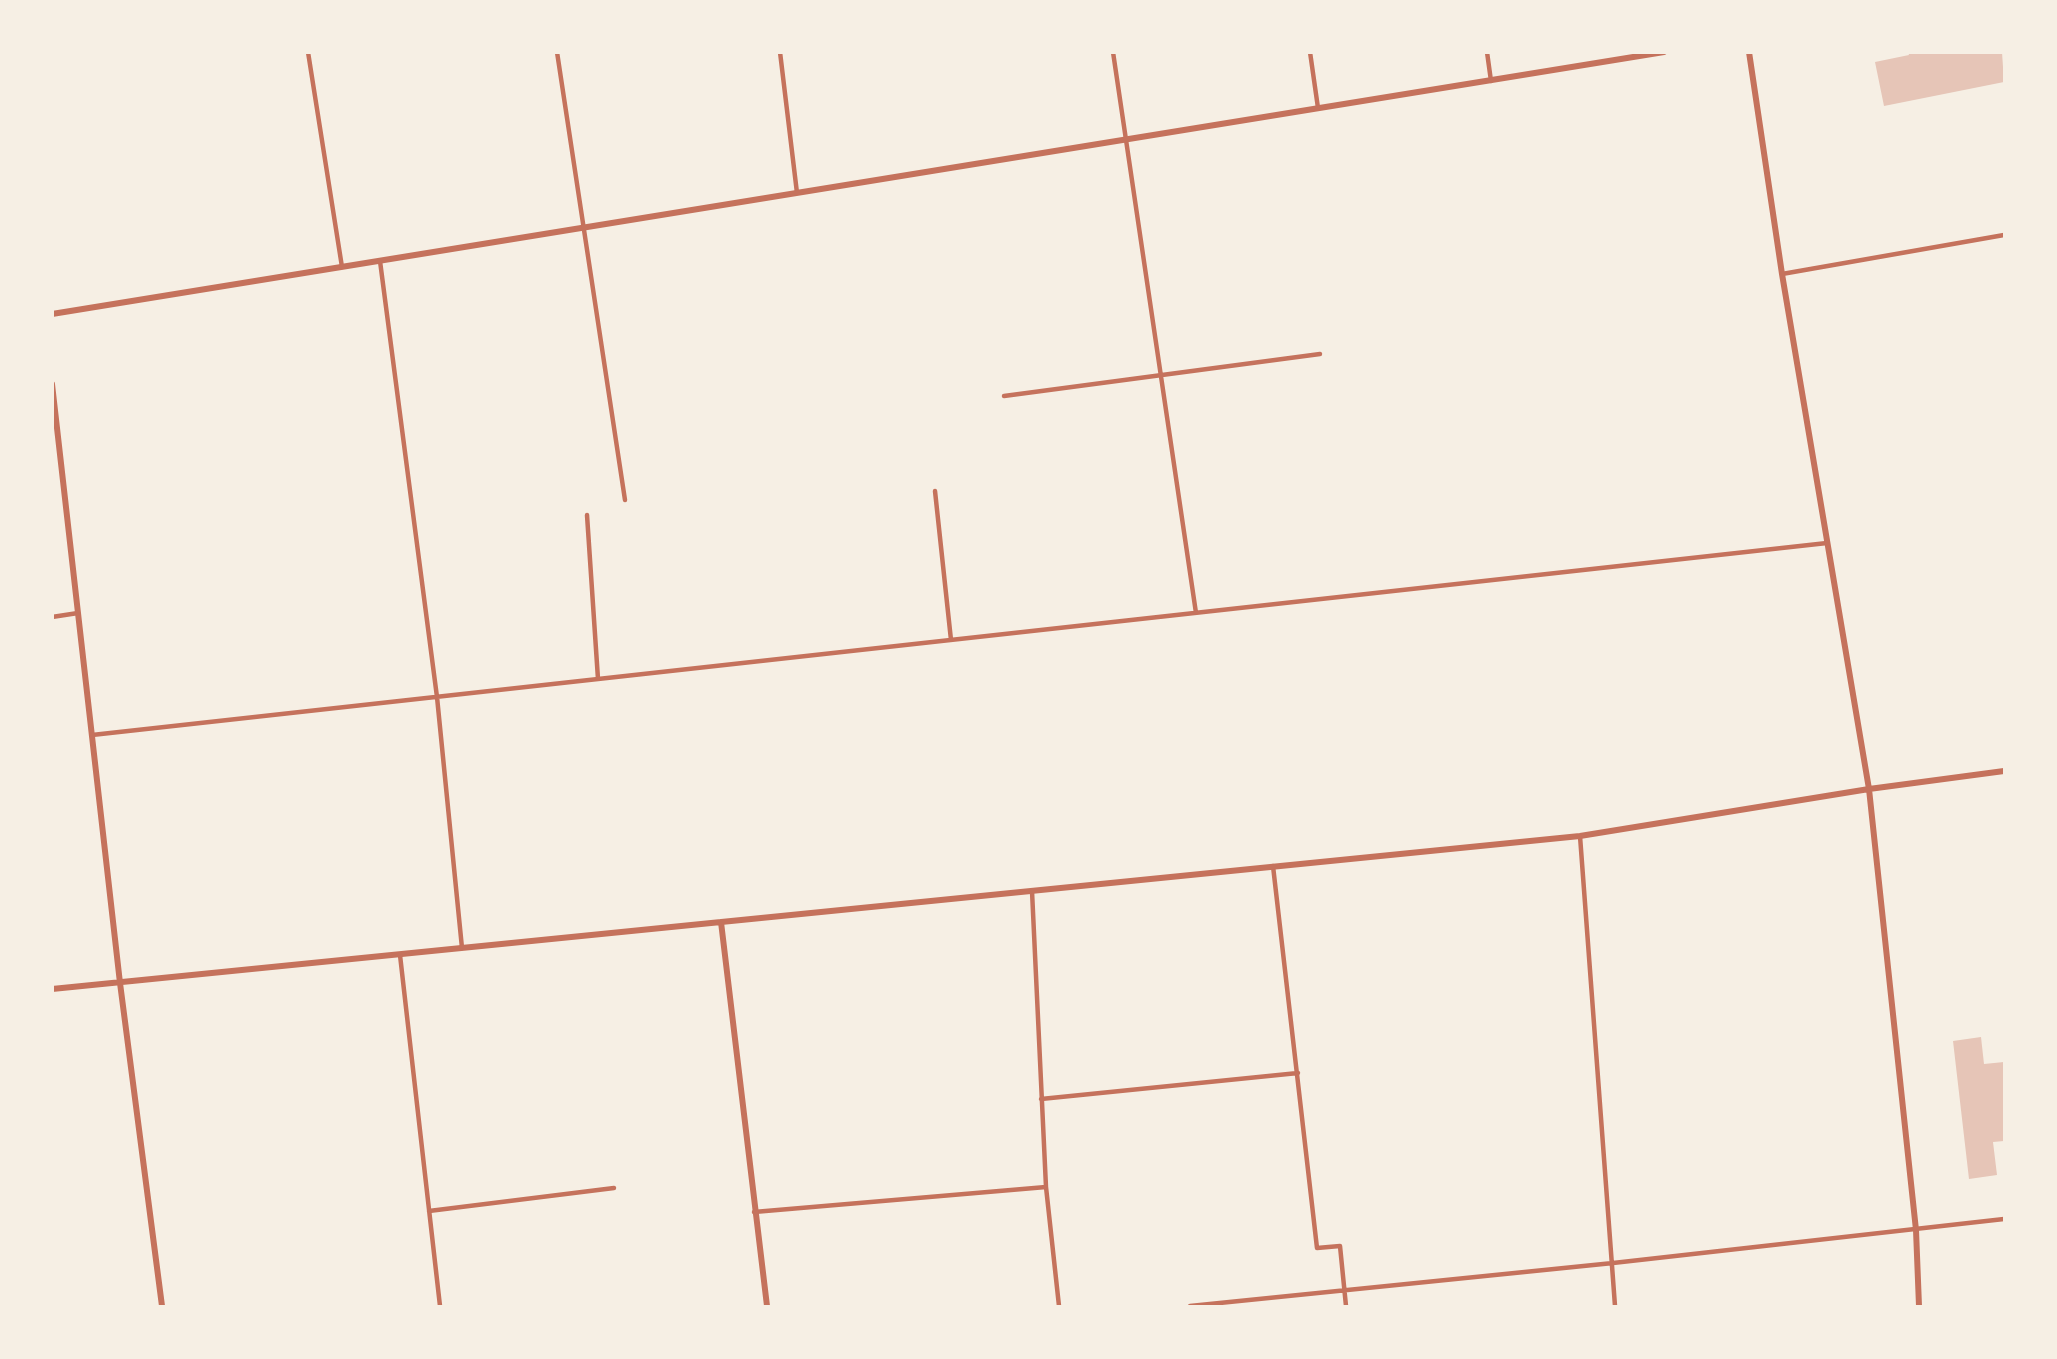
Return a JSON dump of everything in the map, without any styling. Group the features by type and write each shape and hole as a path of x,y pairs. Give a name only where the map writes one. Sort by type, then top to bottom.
{"street":[{"path":"52,314 1664,52"},
{"path":"1749,52 1782,274 1869,789 1916,1230 1919,1306"},
{"path":"52,384 120,982 162,1306"},
{"path":"52,989 1580,836 1869,789 2004,771"},
{"path":"721,922 767,1306"}],"lane":[{"path":"308,52 342,267"},
{"path":"557,52 625,500"},
{"path":"780,52 797,193"},
{"path":"1113,52 1196,614"},
{"path":"1310,52 1318,108"},
{"path":"1487,52 1491,81"},
{"path":"1782,274 2004,235"},
{"path":"380,261 436,697 462,948"},
{"path":"1004,396 1320,354"},
{"path":"935,491 951,640"},
{"path":"587,515 598,679"},
{"path":"92,735 1827,543"},
{"path":"52,616 78,613"},
{"path":"1580,836 1615,1306"},
{"path":"1273,866 1317,1248 1340,1246 1346,1306"},
{"path":"1032,891 1046,1187 1059,1306"},
{"path":"400,955 440,1306"},
{"path":"1041,1099 1298,1073"},
{"path":"754,1212 1046,1187"},
{"path":"429,1211 614,1188"},
{"path":"1191,1306 1613,1263 2004,1219"}],"building":[{"path":"1908,52 2002,52 2004,82 1884,106 1875,62 1909,55"},
{"path":"1981,1037 1984,1064 2004,1062 2004,1141 1993,1142 1997,1175 1969,1179 1953,1041"}]}
